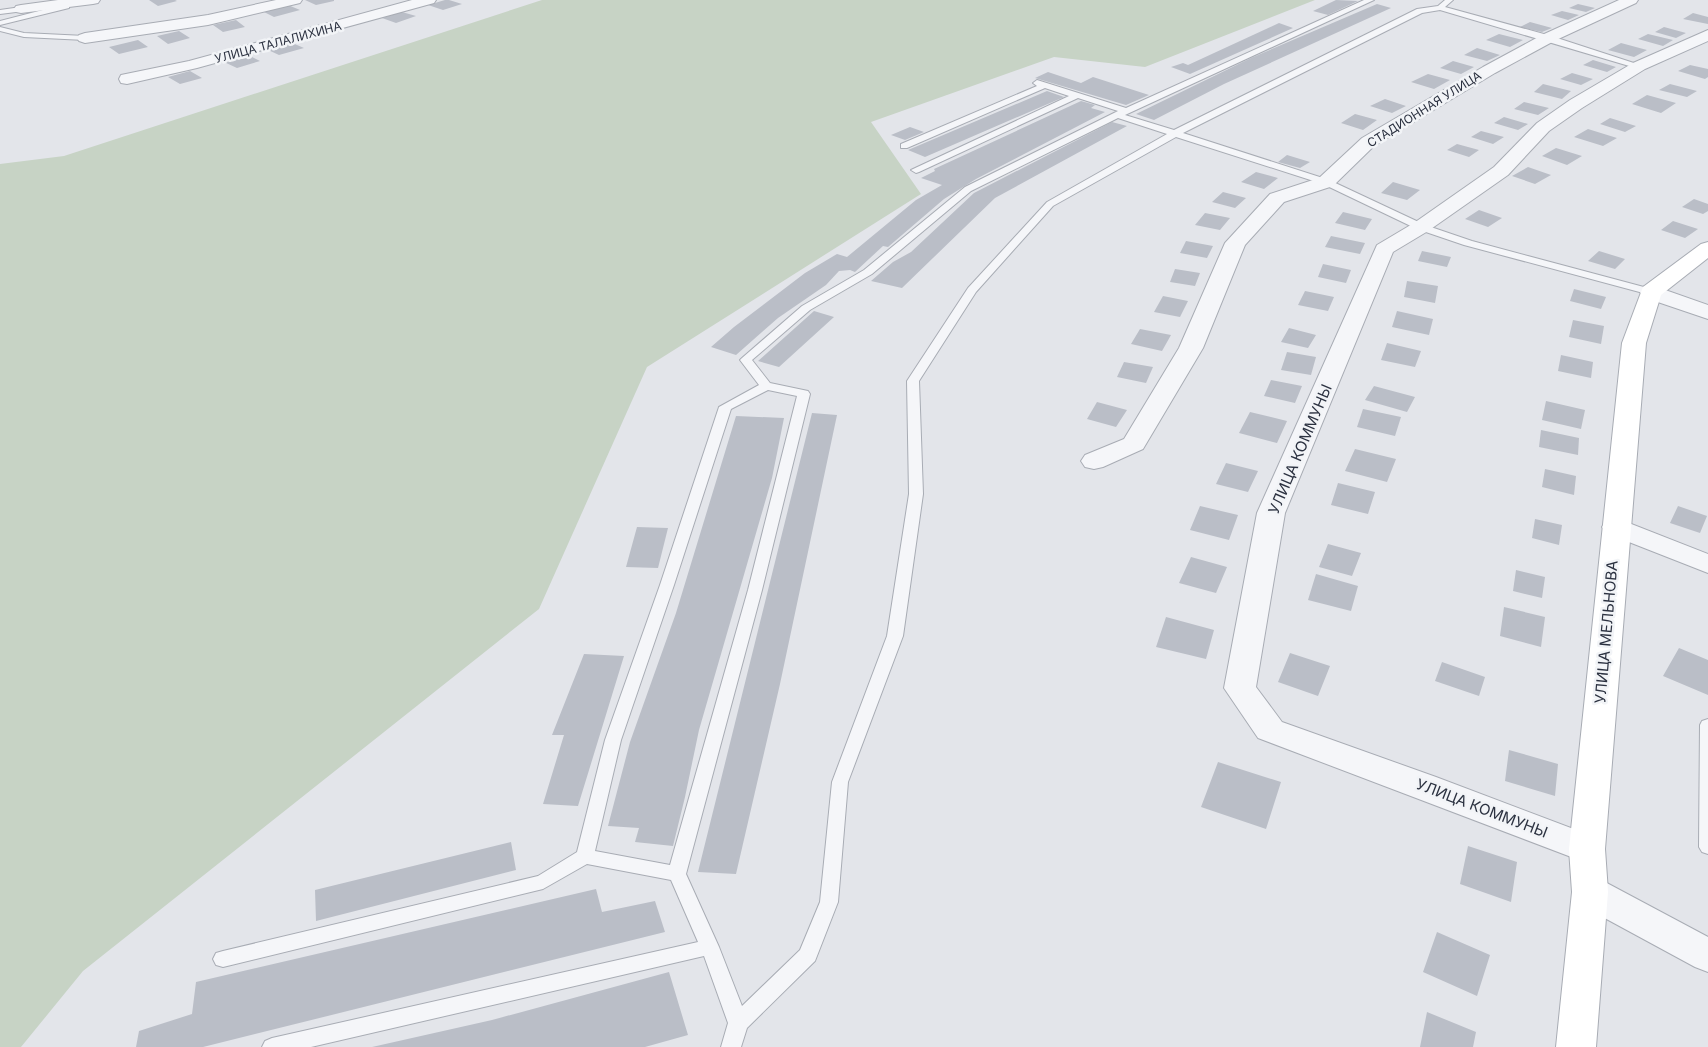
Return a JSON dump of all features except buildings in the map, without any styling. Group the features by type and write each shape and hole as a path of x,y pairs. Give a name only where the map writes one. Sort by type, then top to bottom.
{"main road":[{"path":"1651,292 1708,248"},
{"name":"УЛИЦА МЕЛЬНОВА","path":"1576,1047 1590,892 1587,849 1634,343 1651,292"}],"street":[{"path":"85,38 208,20 295,0"},
{"name":"УЛИЦА ТАЛАЛИХИНА","path":"127,79 191,65 429,0"},
{"name":"СТАДИОННАЯ УЛИЦА","path":"1094,461 1134,444 1191,348 1235,243 1277,198 1326,182 1368,142 1489,70 1548,38 1631,0"},
{"path":"21,9 88,1"},
{"name":"УЛИЦА КОММУНЫ","path":"1587,849 1424,786 1270,730 1240,688 1271,513 1384,249 1421,228 1501,171 1543,127 1576,104 1639,66 1708,35"},
{"path":"1651,292 1708,312"},
{"path":"1616,528 1708,564"},
{"path":"1590,892 1708,956"}],"lane":[{"path":"766,386 746,360 806,308 868,272 968,189 1122,113 1370,0"},
{"path":"0,23 88,1"},
{"path":"732,1047 738,1022 808,955 829,902 840,782 895,636 916,494 913,381 972,290 1050,204 1174,134 1420,11 1445,4 1639,66"},
{"path":"0,12 21,9"},
{"path":"0,30 24,35 85,38"},
{"path":"904,146 1041,84 1078,96 1174,134 1326,182 1421,228 1468,243 1651,292"},
{"path":"916,170 1078,96"},
{"path":"585,856 613,740 725,407 766,386 804,394 756,590 677,874 710,947 738,1022"},
{"path":"1708,725 1706,840 1708,848"},
{"path":"223,959 543,882 585,856 677,874"},
{"path":"272,1047 710,947"}],"green space":[{"path":"542,0 1315,0 1145,67 1054,57 871,122 921,194 647,367 539,609 83,971 21,1047 0,1047 0,164 64,156"}]}
